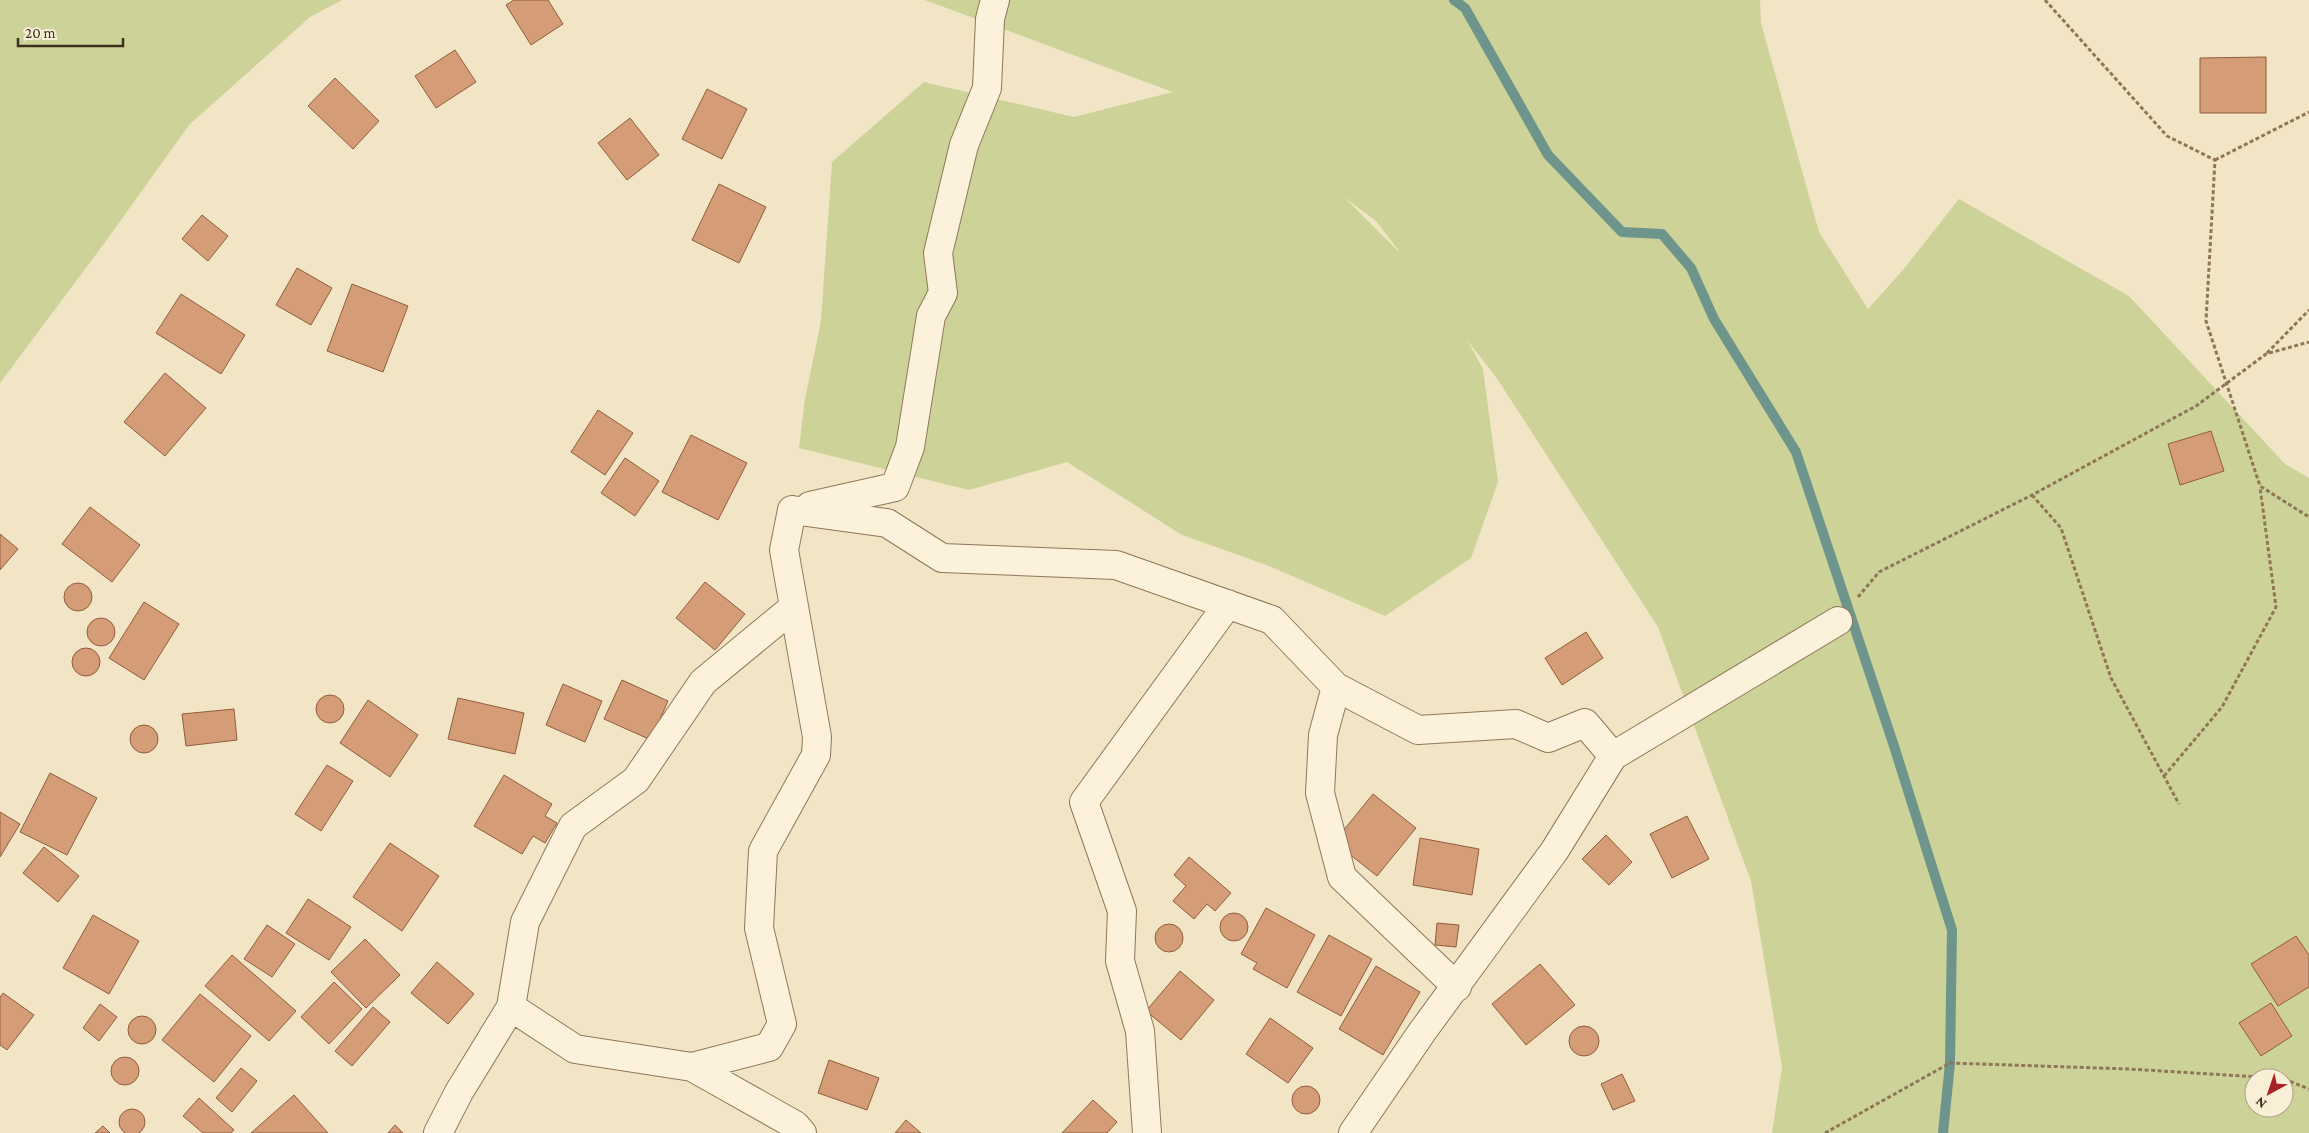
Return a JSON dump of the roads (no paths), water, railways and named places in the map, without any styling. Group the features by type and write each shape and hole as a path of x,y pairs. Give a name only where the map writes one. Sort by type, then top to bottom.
{"street":[{"path":"792,510 895,487 910,447 931,316 944,293 938,253 964,145 986,88 990,19 995,0"},
{"path":"792,510 887,523 942,558 1116,565 1272,620 1336,687 1418,730 1516,724 1548,738 1584,723 1613,756"},
{"path":"692,1067 769,1046 782,1024 759,928 763,851 816,756 817,737 784,550 792,510"},
{"path":"1147,1133 1140,1030 1120,961 1122,911 1084,802 1228,604"},
{"path":"438,1133 459,1092 511,1008 526,922 573,826 636,780 703,682 794,607"},
{"path":"1353,1133 1422,1032 1457,987 1555,850 1613,756 1838,621"},
{"path":"1336,687 1323,734 1320,793 1342,877 1457,987"},
{"path":"511,1008 575,1048 692,1067 796,1130"}],"waterway":[{"path":"1454,0 1465,8 1548,155 1622,232 1662,234 1691,268 1714,319 1796,452 1893,743 1952,930 1950,1063 1943,1133"}]}
